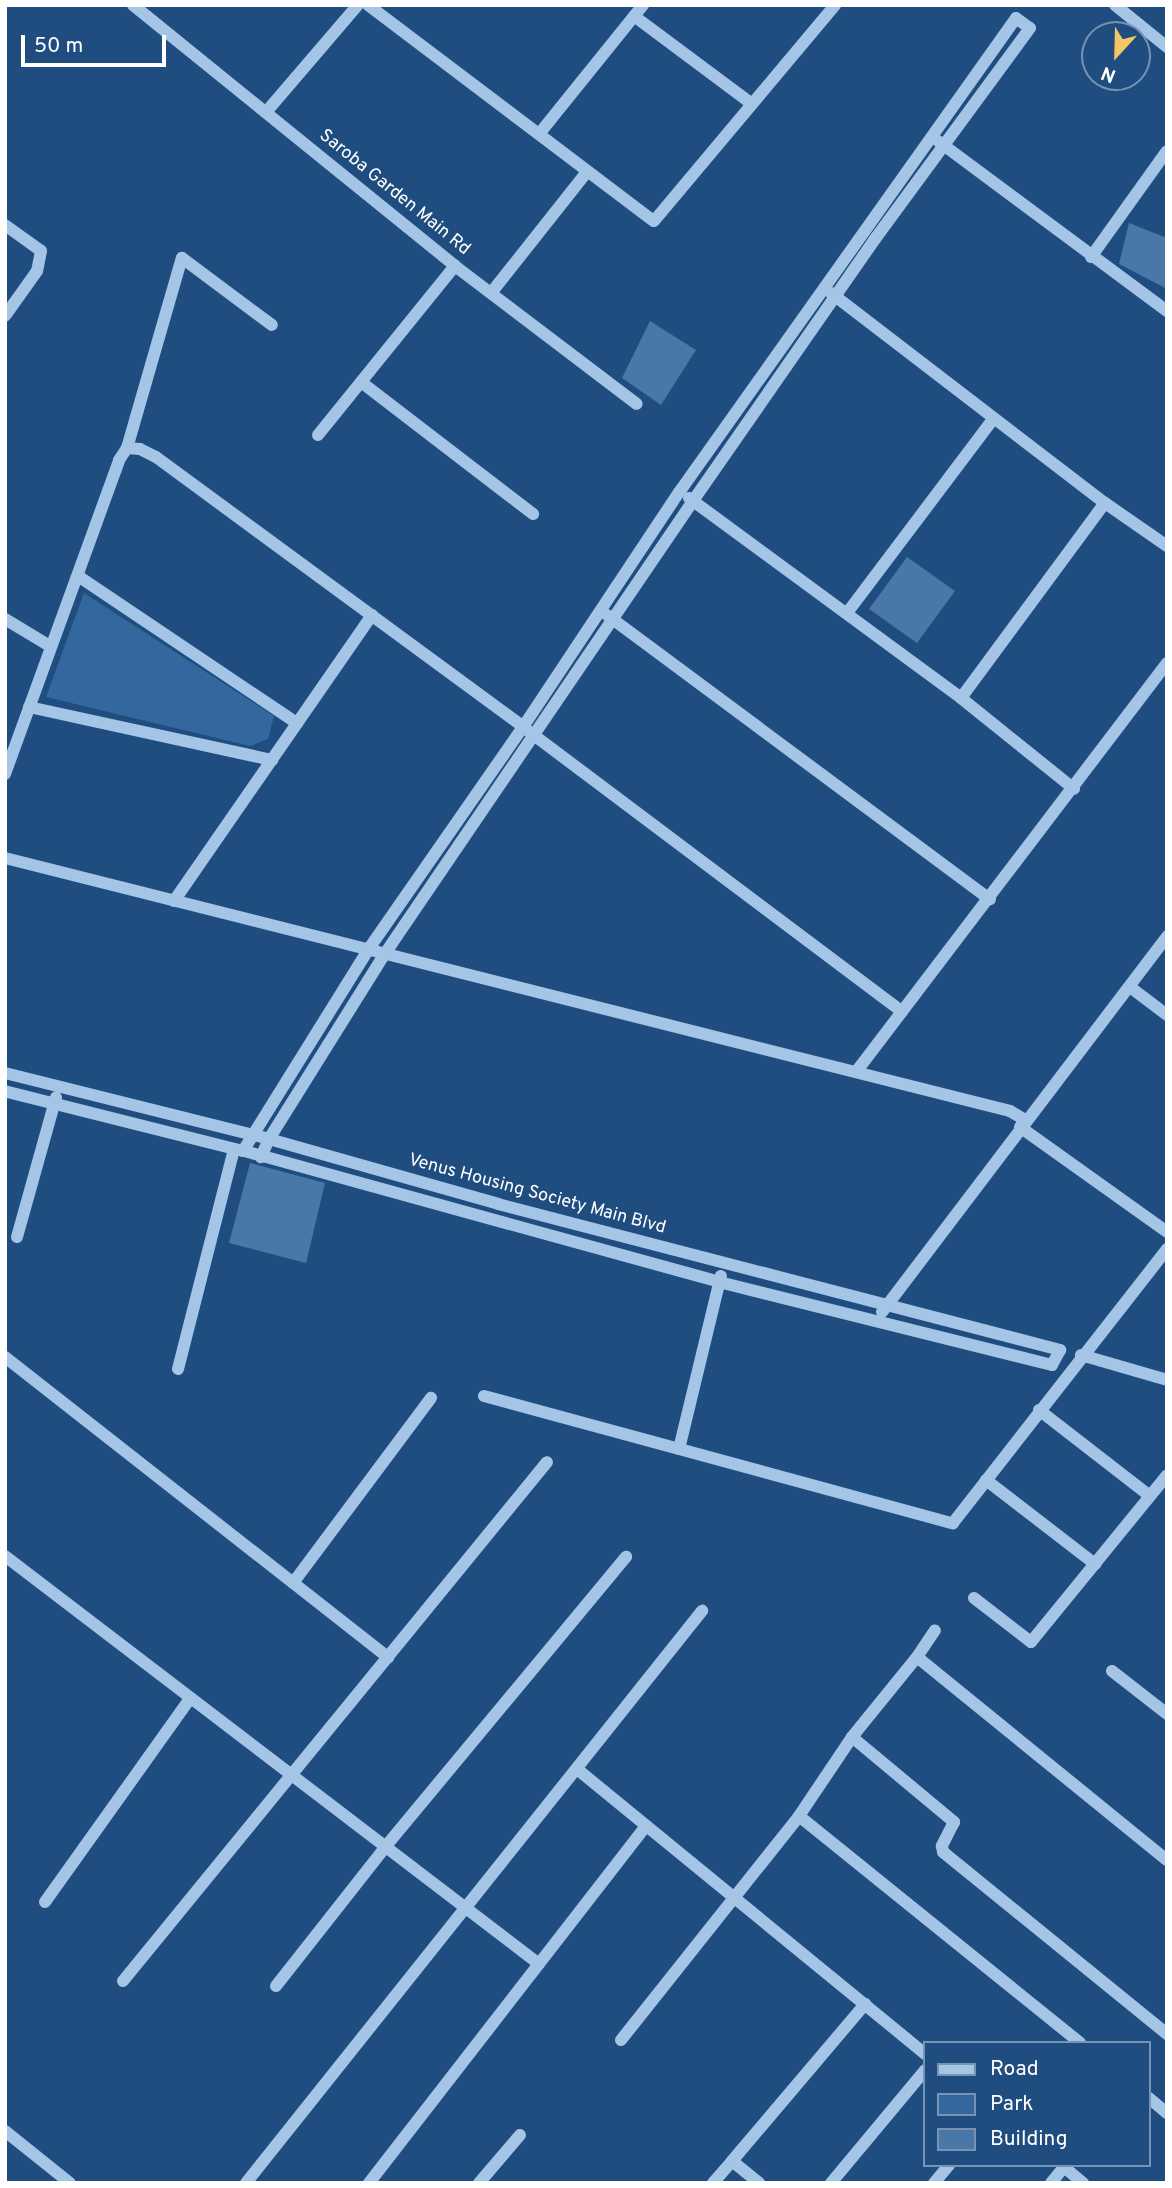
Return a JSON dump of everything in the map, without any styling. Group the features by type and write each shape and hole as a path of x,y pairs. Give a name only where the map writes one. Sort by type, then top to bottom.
{"street":[{"name":"Saroba Garden Main Rd","path":"133,5 455,266 637,404"},
{"path":"267,111 358,5"},
{"path":"368,5 654,221 835,5"},
{"path":"1115,5 1167,47"},
{"path":"539,134 640,8 752,104"},
{"path":"178,1369 238,1150 251,1135 368,950 523,727 680,491 831,293 945,144 1030,28 1016,18 932,137 831,293 536,736 384,955 269,1139 261,1157"},
{"path":"932,137 945,144 1091,257 1167,311"},
{"path":"1091,257 1167,151"},
{"path":"491,293 587,172"},
{"path":"5,225 41,251 37,271 5,316"},
{"path":"5,774 119,460 127,448 182,258 272,325"},
{"path":"318,435 455,266"},
{"path":"831,293 993,419 1167,546"},
{"path":"361,382 533,514"},
{"path":"847,613 993,419"},
{"path":"127,448 140,449 156,457 536,736 902,1013"},
{"path":"680,491 961,698 1074,789"},
{"path":"961,698 1105,503"},
{"path":"78,576 297,723"},
{"path":"601,611 990,899"},
{"path":"174,901 372,615"},
{"path":"5,619 50,646"},
{"path":"856,1072 1074,789 1167,663"},
{"path":"29,707 272,760"},
{"path":"5,858 1010,1111 1023,1124 1167,1232"},
{"path":"876,1321 1167,936"},
{"path":"1130,987 1167,1015"},
{"name":"Venus Housing Society Main Blvd","path":"5,1073 269,1139 885,1307 1060,1350 1052,1365 720,1282 238,1150 5,1091"},
{"path":"17,1237 58,1087"},
{"path":"484,1396 953,1523 1167,1249"},
{"path":"679,1449 724,1264"},
{"path":"1081,1356 1167,1380"},
{"path":"5,1357 388,1657"},
{"path":"293,1583 431,1398"},
{"path":"1039,1410 1150,1496"},
{"path":"123,1981 547,1462"},
{"path":"974,1598 1031,1643 1167,1475"},
{"path":"986,1480 1095,1564"},
{"path":"5,1556 188,1700 292,1774 539,1964"},
{"path":"276,1986 386,1846 626,1557"},
{"path":"246,2183 702,1611"},
{"path":"621,2040 799,1816 852,1737 917,1657 935,1630"},
{"path":"917,1657 1167,1860"},
{"path":"1112,1671 1167,1714"},
{"path":"46,1902 188,1700"},
{"path":"852,1737 954,1822 942,1846 943,1852 1167,2034"},
{"path":"577,1769 923,2052"},
{"path":"799,1816 1078,2041"},
{"path":"369,2183 646,1826"},
{"path":"713,2183 865,2004"},
{"path":"831,2183 923,2072"},
{"path":"1151,2100 1167,2113"},
{"path":"5,2131 70,2183"},
{"path":"479,2183 520,2135"},
{"path":"732,2161 759,2183"},
{"path":"934,2183 947,2167"},
{"path":"1051,2183 1062,2167"},
{"path":"1064,2167 1083,2183"}],"green space":[{"path":"84,593 274,716 268,739 250,746 46,697"}],"building":[{"path":"1129,223 1167,238 1167,289 1119,264"},
{"path":"650,321 696,350 661,405 622,378"},
{"path":"907,557 955,591 917,643 869,609"},
{"path":"250,1163 325,1183 306,1263 229,1243"}]}
